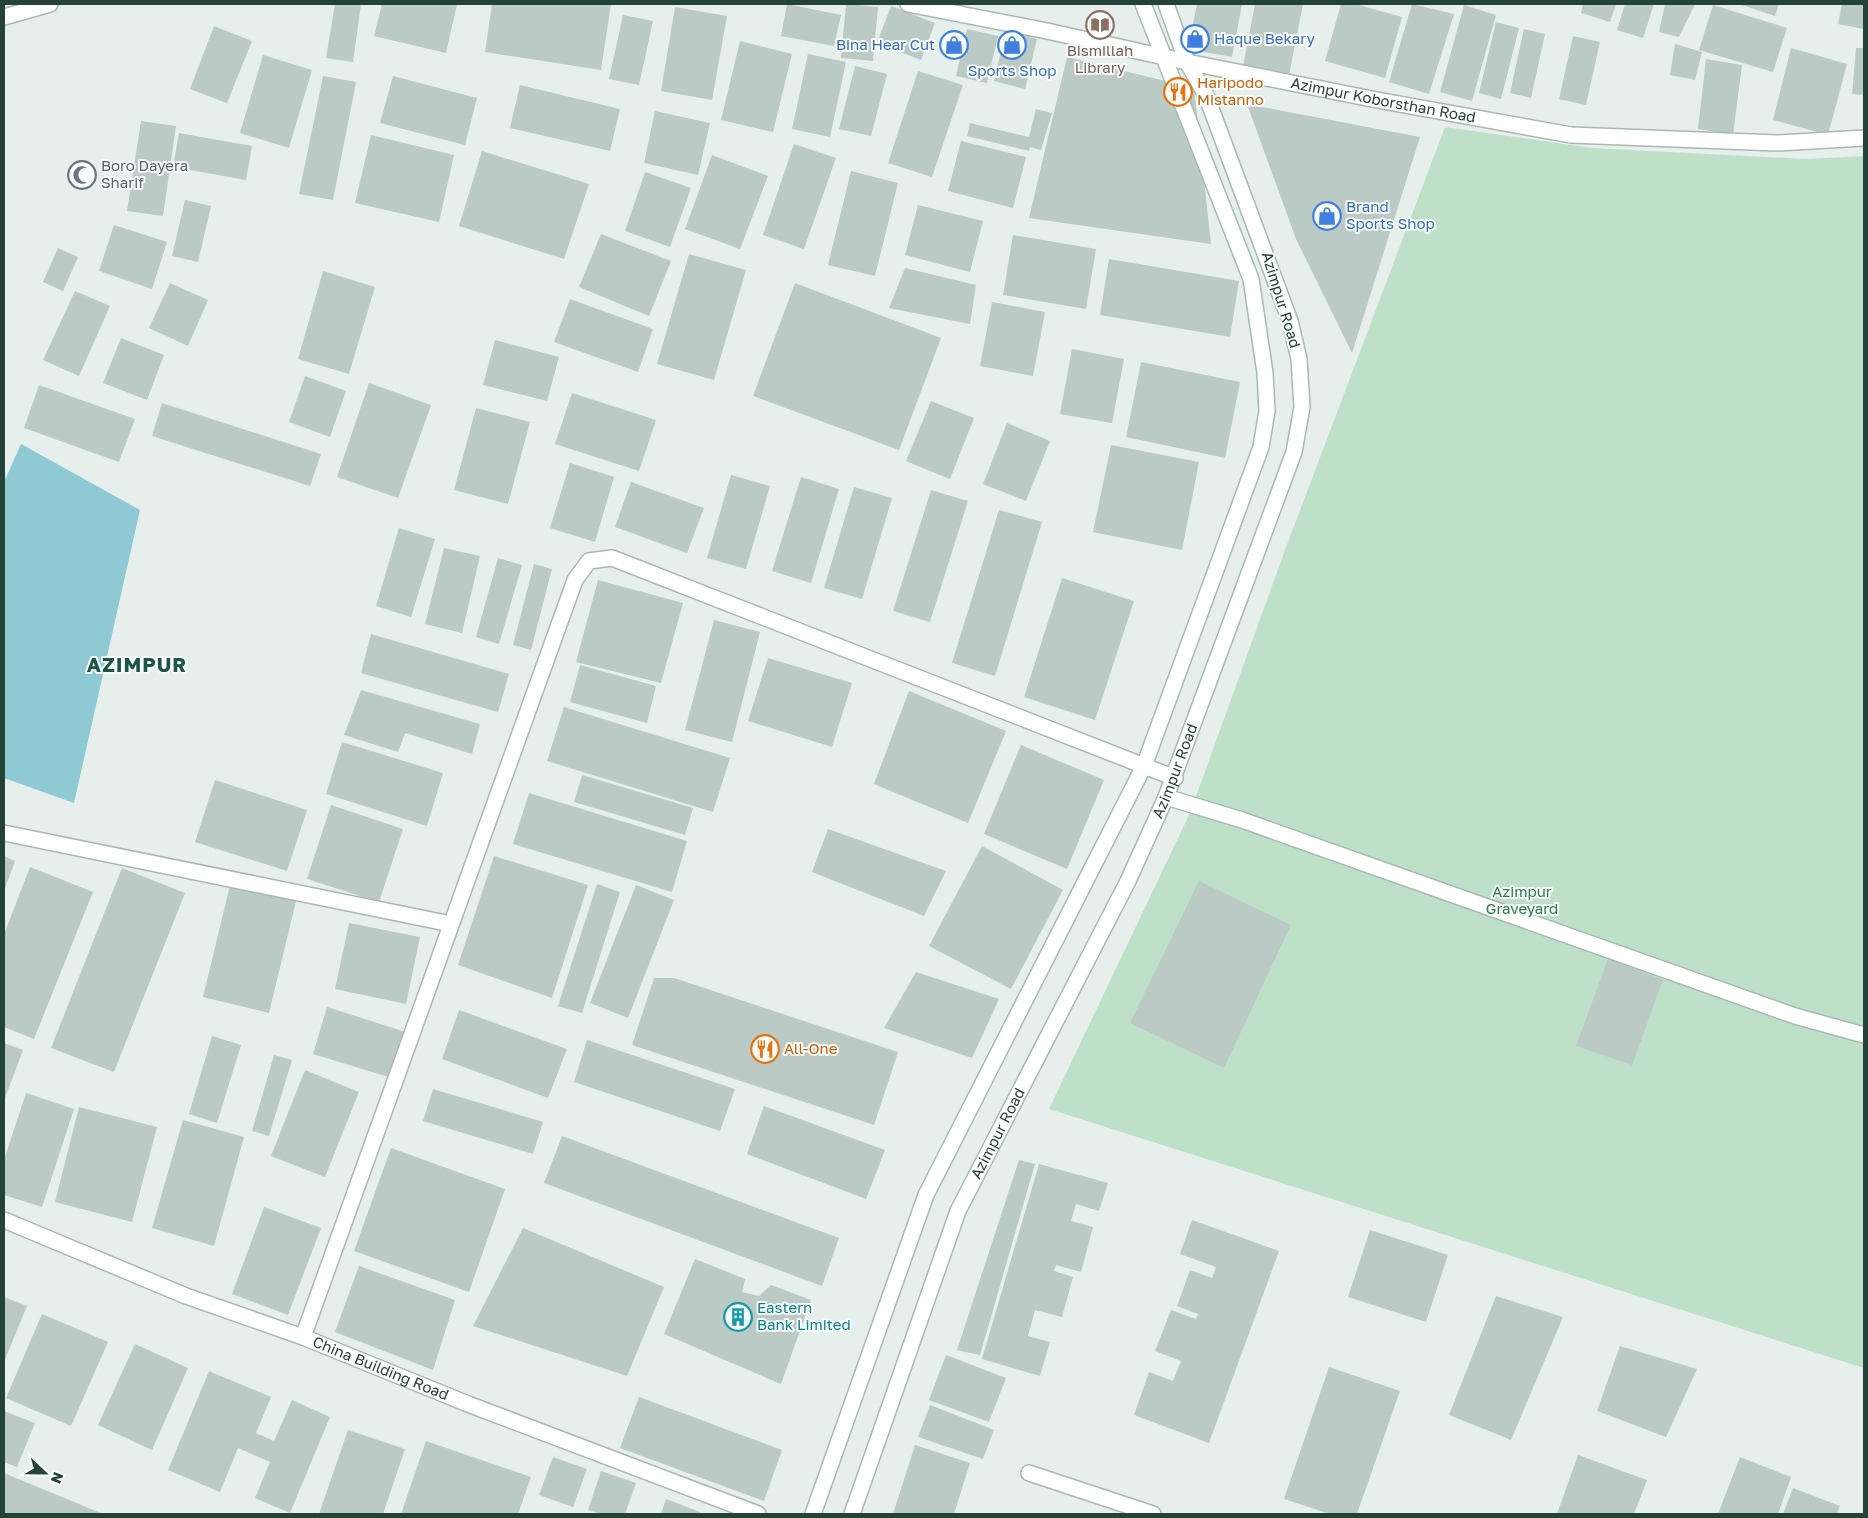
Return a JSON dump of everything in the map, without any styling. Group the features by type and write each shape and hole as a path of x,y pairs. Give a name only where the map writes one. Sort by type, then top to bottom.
{"street":[{"path":"4,17 50,4"},
{"name":"Azimpur Koborsthan Road","path":"908,4 1048,30 1187,62 1378,100 1571,135 1777,143 1864,138"},
{"name":"Azimpur Road","path":"813,1514 926,1195 1144,766 1261,447 1268,411 1265,373 1251,279 1143,4"},
{"name":"Azimpur Road","path":"852,1514 958,1211 1128,881 1175,778 1294,452 1302,408 1299,359 1290,321 1206,94 1187,62 1166,4"},
{"path":"303,1337 575,580 589,560 612,558 1175,778"},
{"path":"1166,797 1242,820 1795,1016 1864,1035"},
{"path":"4,833 451,924"},
{"name":"China Building Road","path":"4,1220 186,1296 303,1337 477,1407 758,1514"},
{"path":"1029,1473 1153,1514"}],"green space":[{"name":"Azimpur Graveyard","path":"1445,127 1592,148 1806,159 1864,156 1864,1368 1049,1109 1190,813 1285,550"}],"water":[{"path":"21,444 140,510 74,803 4,778 4,482"}],"building":[{"path":"335,4 361,4 353,62 326,58"},
{"path":"382,4 457,4 446,53 374,36"},
{"path":"492,4 611,4 601,70 485,52"},
{"path":"787,4 841,15 834,46 781,36"},
{"path":"846,4 878,7 873,61 841,58"},
{"path":"1197,4 1242,4 1232,57 1188,49"},
{"path":"1255,4 1303,4 1289,75 1243,66"},
{"path":"1341,4 1355,4 1402,17 1385,78 1325,61"},
{"path":"1412,4 1454,14 1429,94 1389,82"},
{"path":"1583,4 1616,4 1610,22 1581,13"},
{"path":"1625,4 1654,4 1643,38 1617,30"},
{"path":"1665,4 1695,4 1679,37 1659,32"},
{"path":"1739,4 1779,4 1775,16"},
{"path":"1842,4 1864,4 1864,29 1838,24"},
{"path":"1464,5 1496,15 1472,101 1440,92"},
{"path":"1713,5 1787,28 1773,72 1699,50"},
{"path":"891,6 935,23 921,60 877,43"},
{"path":"675,7 727,16 712,100 661,91"},
{"path":"623,15 653,21 639,85 609,79"},
{"path":"1496,22 1519,28 1501,99 1479,93"},
{"path":"214,26 252,41 227,103 190,89"},
{"path":"967,29 998,36 987,83 956,76"},
{"path":"1524,29 1545,34 1531,98 1510,93"},
{"path":"1006,31 1037,39 1025,89 994,81"},
{"path":"1573,36 1600,42 1586,105 1559,99"},
{"path":"740,41 792,54 773,132 721,120"},
{"path":"1675,44 1702,52 1695,80 1670,75"},
{"path":"1791,48 1847,64 1828,135 1773,120"},
{"path":"1856,48 1864,48 1864,95 1852,94"},
{"path":"808,54 846,62 830,137 792,129"},
{"path":"263,55 312,70 289,148 240,133"},
{"path":"1067,57 1194,88 1211,244 1029,218"},
{"path":"1706,59 1742,65 1733,135 1698,129"},
{"path":"855,66 887,74 871,136 839,129"},
{"path":"918,71 963,85 932,177 888,163"},
{"path":"323,76 356,82 333,200 299,194"},
{"path":"393,76 477,98 465,145 380,123"},
{"path":"520,85 620,109 610,151 510,128"},
{"path":"1247,104 1420,137 1352,353 1296,239"},
{"path":"1036,109 1052,113 1041,150 1030,147 1029,151 967,136 970,123 1029,137"},
{"path":"655,111 710,123 698,175 644,163"},
{"path":"141,121 176,126 163,216 127,211"},
{"path":"179,133 252,146 246,180 173,167"},
{"path":"371,135 454,155 439,222 355,203"},
{"path":"961,141 1026,157 1013,208 948,191"},
{"path":"794,144 836,158 804,249 763,235"},
{"path":"482,151 589,184 564,259 459,226"},
{"path":"712,155 768,176 740,249 685,229"},
{"path":"851,171 898,183 875,276 828,265"},
{"path":"645,172 691,188 670,247 625,231"},
{"path":"185,200 211,206 198,262 172,256"},
{"path":"918,205 983,221 970,272 905,255"},
{"path":"114,225 167,242 152,289 99,271"},
{"path":"601,234 671,261 649,316 579,287"},
{"path":"1013,235 1096,249 1086,309 1003,295"},
{"path":"58,248 78,257 63,291 43,282"},
{"path":"689,254 746,270 714,380 657,364"},
{"path":"1109,259 1239,281 1230,337 1100,315"},
{"path":"905,268 976,285 970,324 889,308"},
{"path":"323,271 375,287 349,374 298,359"},
{"path":"170,283 208,300 188,346 149,328"},
{"path":"795,283 941,338 899,450 753,396"},
{"path":"75,291 110,306 79,376 43,360"},
{"path":"570,299 653,329 638,372 554,342"},
{"path":"992,302 1045,312 1033,376 980,366"},
{"path":"121,338 164,355 147,400 103,383"},
{"path":"495,340 559,357 547,401 483,385"},
{"path":"1072,349 1124,359 1112,423 1060,414"},
{"path":"1141,362 1240,382 1225,458 1126,437"},
{"path":"305,376 346,391 330,437 289,422"},
{"path":"369,383 431,405 398,498 337,477"},
{"path":"39,385 135,419 119,462 24,428"},
{"path":"572,393 656,420 639,471 555,444"},
{"path":"931,401 974,418 950,479 906,461"},
{"path":"162,403 321,454 310,486 152,436"},
{"path":"476,408 530,422 508,504 454,490"},
{"path":"1007,423 1050,441 1026,501 983,484"},
{"path":"1111,445 1199,462 1182,550 1093,532"},
{"path":"570,463 614,477 595,542 550,528"},
{"path":"731,475 770,486 746,569 707,558"},
{"path":"801,477 839,489 811,583 772,571"},
{"path":"631,482 704,508 687,553 615,527"},
{"path":"854,487 892,498 862,599 824,588"},
{"path":"931,490 968,501 930,622 893,611"},
{"path":"999,510 1042,522 995,676 952,663"},
{"path":"399,528 435,539 411,617 376,606"},
{"path":"444,548 480,556 462,633 425,624"},
{"path":"498,558 522,565 499,644 476,637"},
{"path":"534,564 552,569 531,650 513,645"},
{"path":"1062,578 1134,601 1095,720 1024,697"},
{"path":"598,580 683,603 661,683 576,662"},
{"path":"714,620 760,632 732,742 685,730"},
{"path":"371,634 509,674 498,712 361,673"},
{"path":"768,658 852,683 832,747 748,721"},
{"path":"580,665 656,686 647,723 570,702"},
{"path":"361,690 480,724 472,754 405,733 398,752 344,735"},
{"path":"909,691 1006,731 968,823 874,784"},
{"path":"564,707 730,758 713,812 547,761"},
{"path":"342,742 443,773 427,826 326,794"},
{"path":"1021,745 1104,780 1067,869 984,834"},
{"path":"582,775 693,808 685,835 574,802"},
{"path":"215,780 307,810 287,871 195,842"},
{"path":"529,793 687,841 672,892 513,844"},
{"path":"331,805 403,829 379,902 307,879"},
{"path":"828,829 946,871 924,916 812,872"},
{"path":"982,846 1063,890 1011,989 929,946"},
{"path":"4,856 15,861 4,891"},
{"path":"494,856 588,885 552,998 458,965"},
{"path":"30,867 93,892 34,1039 4,1027 4,934"},
{"path":"122,868 185,893 114,1072 51,1048"},
{"path":"231,881 297,897 269,1013 203,997"},
{"path":"1199,881 1291,925 1224,1068 1130,1023"},
{"path":"597,884 620,892 582,1013 558,1006"},
{"path":"636,885 674,900 628,1018 590,1003"},
{"path":"349,923 420,937 406,1004 335,989"},
{"path":"1608,959 1663,980 1632,1065 1576,1046"},
{"path":"916,972 999,999 972,1058 884,1028"},
{"name":"All-One","path":"654,978 674,978 898,1052 874,1125 632,1045"},
{"path":"327,1007 409,1033 395,1079 313,1054"},
{"path":"459,1010 567,1049 548,1098 442,1059"},
{"path":"212,1036 241,1045 217,1123 189,1114"},
{"path":"587,1040 735,1089 720,1131 574,1082"},
{"path":"4,1043 23,1050 5,1098 4,1097"},
{"path":"274,1055 292,1060 269,1136 252,1131"},
{"path":"305,1070 359,1092 325,1177 271,1156"},
{"path":"433,1089 543,1122 533,1154 423,1121"},
{"path":"26,1093 74,1109 42,1207 4,1195 4,1160"},
{"path":"764,1106 885,1150 866,1199 747,1154"},
{"path":"79,1107 157,1127 132,1222 55,1202"},
{"path":"183,1120 244,1137 214,1246 152,1228"},
{"path":"562,1136 839,1238 822,1286 544,1183"},
{"path":"391,1148 505,1189 469,1292 354,1251"},
{"path":"1019,1160 1035,1164 980,1355 957,1350"},
{"path":"1039,1164 1108,1183 1099,1211 1076,1204 1071,1221 1093,1227 1081,1272 1056,1265 1054,1271 1073,1277 1062,1317 1035,1310 1028,1336 1050,1342 1040,1376 982,1359"},
{"path":"264,1207 321,1228 288,1315 232,1294"},
{"path":"1192,1220 1279,1251 1209,1443 1134,1415 1149,1372 1173,1381 1181,1361 1155,1351 1171,1310 1196,1319 1198,1314 1177,1306 1190,1270 1212,1278 1216,1267 1180,1254"},
{"path":"523,1228 664,1287 627,1376 473,1326"},
{"path":"1370,1230 1448,1255 1426,1322 1348,1297"},
{"name":"Eastern Bank Limited","path":"695,1259 745,1279 742,1292 759,1296 771,1285 811,1300 781,1384 664,1334"},
{"path":"359,1266 455,1300 433,1370 335,1332"},
{"path":"1496,1296 1563,1317 1511,1440 1449,1415"},
{"path":"4,1297 27,1306 4,1362"},
{"path":"42,1314 108,1342 71,1426 6,1398"},
{"path":"135,1344 188,1368 152,1450 98,1425"},
{"path":"1620,1346 1697,1369 1666,1437 1597,1411"},
{"path":"946,1355 1006,1378 989,1422 929,1400"},
{"path":"1329,1367 1400,1391 1357,1514 1330,1514 1284,1499"},
{"path":"209,1371 271,1397 256,1433 274,1441 292,1400 330,1417 290,1513 255,1498 270,1462 238,1448 220,1492 168,1470"},
{"path":"639,1397 782,1450 764,1501 620,1448"},
{"path":"930,1405 994,1430 983,1459 918,1437"},
{"path":"4,1411 35,1423 17,1467 4,1462"},
{"path":"348,1430 405,1449 383,1514 319,1514"},
{"path":"426,1441 531,1477 518,1514 401,1514"},
{"path":"915,1445 970,1463 954,1514 893,1514"},
{"path":"1578,1455 1647,1480 1634,1514 1557,1514"},
{"path":"553,1457 587,1469 573,1507 539,1495"},
{"path":"1740,1457 1791,1477 1778,1514 1718,1514"},
{"path":"601,1471 636,1483 625,1514 601,1514 588,1510"},
{"path":"4,1473 103,1514 4,1514"},
{"path":"1793,1488 1840,1506 1837,1514 1783,1514"},
{"path":"666,1499 700,1512 700,1514 661,1514"}],"place":[{"name":"Bismillah Library","path":"1100,25"},
{"name":"Haque Bekary","path":"1195,39"},
{"name":"Bina Hear Cut","path":"954,45"},
{"name":"Sports Shop","path":"1012,45"},
{"name":"Haripodo Mistanno","path":"1178,92"},
{"name":"Boro Dayera Sharif","path":"82,175"},
{"name":"Brand Sports Shop","path":"1327,216"},
{"name":"All-One","path":"765,1049"},
{"name":"Eastern Bank Limited","path":"738,1317"}],"district":[{"name":"AZIMPUR","path":"137,665"}]}
